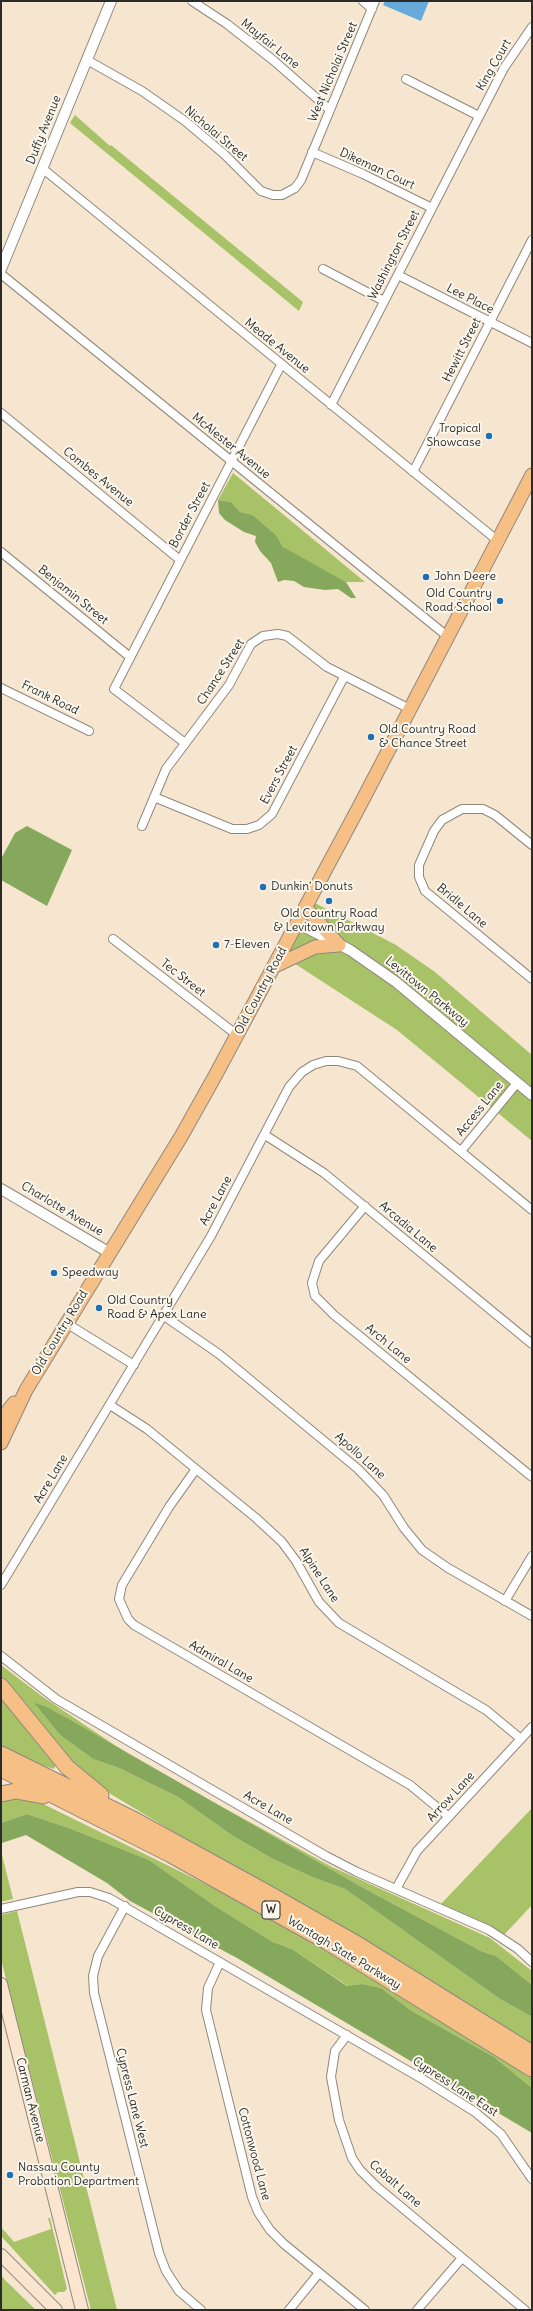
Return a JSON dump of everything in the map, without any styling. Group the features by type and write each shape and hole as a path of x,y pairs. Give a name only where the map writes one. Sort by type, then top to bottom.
{"highway":[{"path":"1,1686 67,1767 94,1790 135,1820"},
{"name":"Wantagh State Parkway","path":"1,1754 135,1820 359,1945 532,2053"},
{"name":"Wantagh State Parkway","path":"1,1769 63,1799 213,1878 327,1942 532,2069"},
{"path":"1,1794 16,1791 63,1799"}],"main road":[{"name":"Old Country Road","path":"1,1443 26,1390 182,1135 237,1035 306,908 532,475"},
{"path":"306,908 339,945"},
{"path":"274,966 314,947 339,945"},
{"name":"Old Country Road","path":"1,1420 26,1390"},
{"name":"Carman Avenue","path":"1,1984 82,2310"},
{"path":"1,2255 56,2310"}],"street":[{"name":"Duffy Avenue","path":"1,268 111,1"},
{"name":"Mayfair Lane","path":"192,1 227,24 273,60 330,110"},
{"path":"363,1 374,5"},
{"name":"West Nicholai Street","path":"312,152 374,5"},
{"name":"King Court","path":"479,116 504,68 532,27"},
{"name":"Nicholai Street","path":"87,60 142,91 185,121 266,193 282,195 295,188 301,180 312,152"},
{"path":"406,79 479,116"},
{"name":"Washington Street","path":"331,405 479,116"},
{"name":"Dikeman Court","path":"312,152 363,174 432,208"},
{"name":"Meade Avenue","path":"42,168 498,541"},
{"name":"Hewitt Street","path":"413,472 532,240"},
{"path":"323,269 384,301"},
{"name":"McAlester Avenue","path":"1,274 447,636"},
{"name":"Lee Place","path":"398,275 532,343"},
{"name":"Border Street","path":"185,743 114,689 281,365"},
{"name":"Combes Avenue","path":"1,413 180,560"},
{"name":"Benjamin Street","path":"1,552 130,657"},
{"name":"Chance Street","path":"142,826 166,769 229,685 251,644 263,636 278,634 288,636 327,668 410,709"},
{"name":"Evers Street","path":"154,797 232,829 247,829 259,825 272,814 344,677"},
{"name":"Frank Road","path":"1,688 89,731"},
{"name":"Bridle Lane","path":"532,844 483,809 462,809 442,820 434,831 419,865 419,877 425,890 532,980"},
{"name":"Levittown Parkway","path":"297,923 339,945 396,982 532,1095"},
{"name":"Tec Street","path":"113,939 237,1035"},
{"name":"Acre Lane","path":"1,1585 211,1236 295,1078 313,1065 338,1061 362,1070 532,1210"},
{"name":"Access Lane","path":"461,1151 517,1083"},
{"name":"Arcadia Lane","path":"265,1135 324,1173 532,1344"},
{"name":"Charlotte Avenue","path":"1,1189 110,1253"},
{"name":"Arch Lane","path":"365,1206 319,1261 312,1283 315,1296 334,1315 532,1477"},
{"name":"Apollo Lane","path":"164,1316 219,1354 358,1468 383,1495 404,1528 422,1550 437,1562 532,1616"},
{"path":"66,1323 134,1364"},
{"name":"Alpine Lane","path":"110,1405 147,1429 282,1542 296,1561 319,1602 339,1623 486,1710 521,1739"},
{"name":"Admiral Lane","path":"196,1469 168,1507 122,1585 120,1600 128,1619 134,1625 410,1785 449,1817"},
{"path":"505,1601 532,1556"},
{"name":"Acre Lane","path":"1,1656 56,1699 326,1856 357,1872 489,1930 518,1949 532,1962"},
{"name":"Arrow Lane","path":"396,1889 417,1852 532,1727"},
{"name":"Cypress Lane","path":"1,1908 78,1892 99,1894 125,1906 347,2035"},
{"name":"Cypress Lane West","path":"125,1906 98,1956 93,1976 94,1993 159,2253 166,2271 179,2291 201,2310"},
{"name":"Cottonwood Lane","path":"220,1962 208,1988 206,2010 252,2197 258,2212 270,2230 319,2273 365,2310"},
{"name":"Cypress Lane East","path":"347,2035 424,2080 483,2117 501,2134 532,2179"},
{"name":"Cobalt Lane","path":"347,2035 335,2051 331,2077 339,2120 352,2158 360,2170 376,2186 524,2310"},
{"path":"417,2310 462,2258"},
{"path":"290,2310 319,2273"}],"green space":[{"path":"75,115 110,146 111,145 303,302 299,311 70,123"},
{"path":"233,473 365,582 346,582 289,552 283,547 276,535 253,515 240,512 231,502 218,500"},
{"path":"218,500 231,502 240,512 253,515 276,535 283,547 346,582 356,598 351,598 338,589 325,590 304,587 294,581 284,580 278,582 271,563 260,551 255,542 256,536 244,532 225,520 219,513"},
{"path":"27,826 72,850 47,906 1,880 1,859 15,833"},
{"path":"311,901 396,945 435,972 532,1055 532,1141 397,1030 283,956"},
{"path":"1,1665 43,1697 125,1752 45,1706 35,1704 60,1735 93,1759 119,1768 178,1797 233,1836 273,1859 312,1877 345,1889 500,1999 532,2017 532,2047 89,1781 1,1680"},
{"path":"1,1693 56,1765 54,1769 35,1763 1,1747"},
{"path":"34,1703 45,1706 65,1717 360,1886 481,1951 496,1956 532,1985 532,2017 500,1999 345,1889 312,1877 273,1859 233,1836 178,1797 119,1768 93,1759 60,1735"},
{"path":"31,1798 232,1897 365,1972 532,2078 532,2088 494,2057 412,2011 381,1988 363,1984 348,1986 292,1949 273,1942 215,1906 149,1860 69,1828 27,1814 1,1823 1,1799"},
{"path":"213,1802 332,1867 490,1938 532,1971 532,1985 496,1956 481,1951 360,1886"},
{"path":"532,1808 532,1905 503,1936 440,1905"},
{"path":"27,1814 69,1828 149,1860 215,1906 273,1942 292,1949 347,1986 363,1984 381,1988 412,2011 494,2057 532,2088 532,2133 237,1958 130,1901 107,1883 26,1835 2,1843 1,1823"},
{"path":"1,1851 13,1899 1,1902"},
{"path":"17,1911 117,2310 91,2310 1,1959 1,1915"},
{"path":"48,2218 50,2218 67,2289 64,2292 58,2292 55,2295 1,2236 1,2227 14,2242 51,2229"},
{"path":"1,2275 5,2280 36,2310 1,2310"}],"water":[{"path":"385,1 429,1 421,21 383,5"}],"place":[{"name":"Tropical Showcase","path":"489,436"},
{"name":"John Deere","path":"426,577"},
{"name":"Old Country Road School","path":"500,601"},
{"name":"Old Country Road & Chance Street","path":"371,737"},
{"name":"Dunkin' Donuts","path":"263,887"},
{"name":"Old Country Road & Levitown Parkway","path":"329,901"},
{"name":"7-Eleven","path":"216,945"},
{"name":"Speedway","path":"54,1273"},
{"name":"Old Country Road & Apex Lane","path":"99,1308"},
{"name":"Nassau County Probation Department","path":"10,2175"}]}
